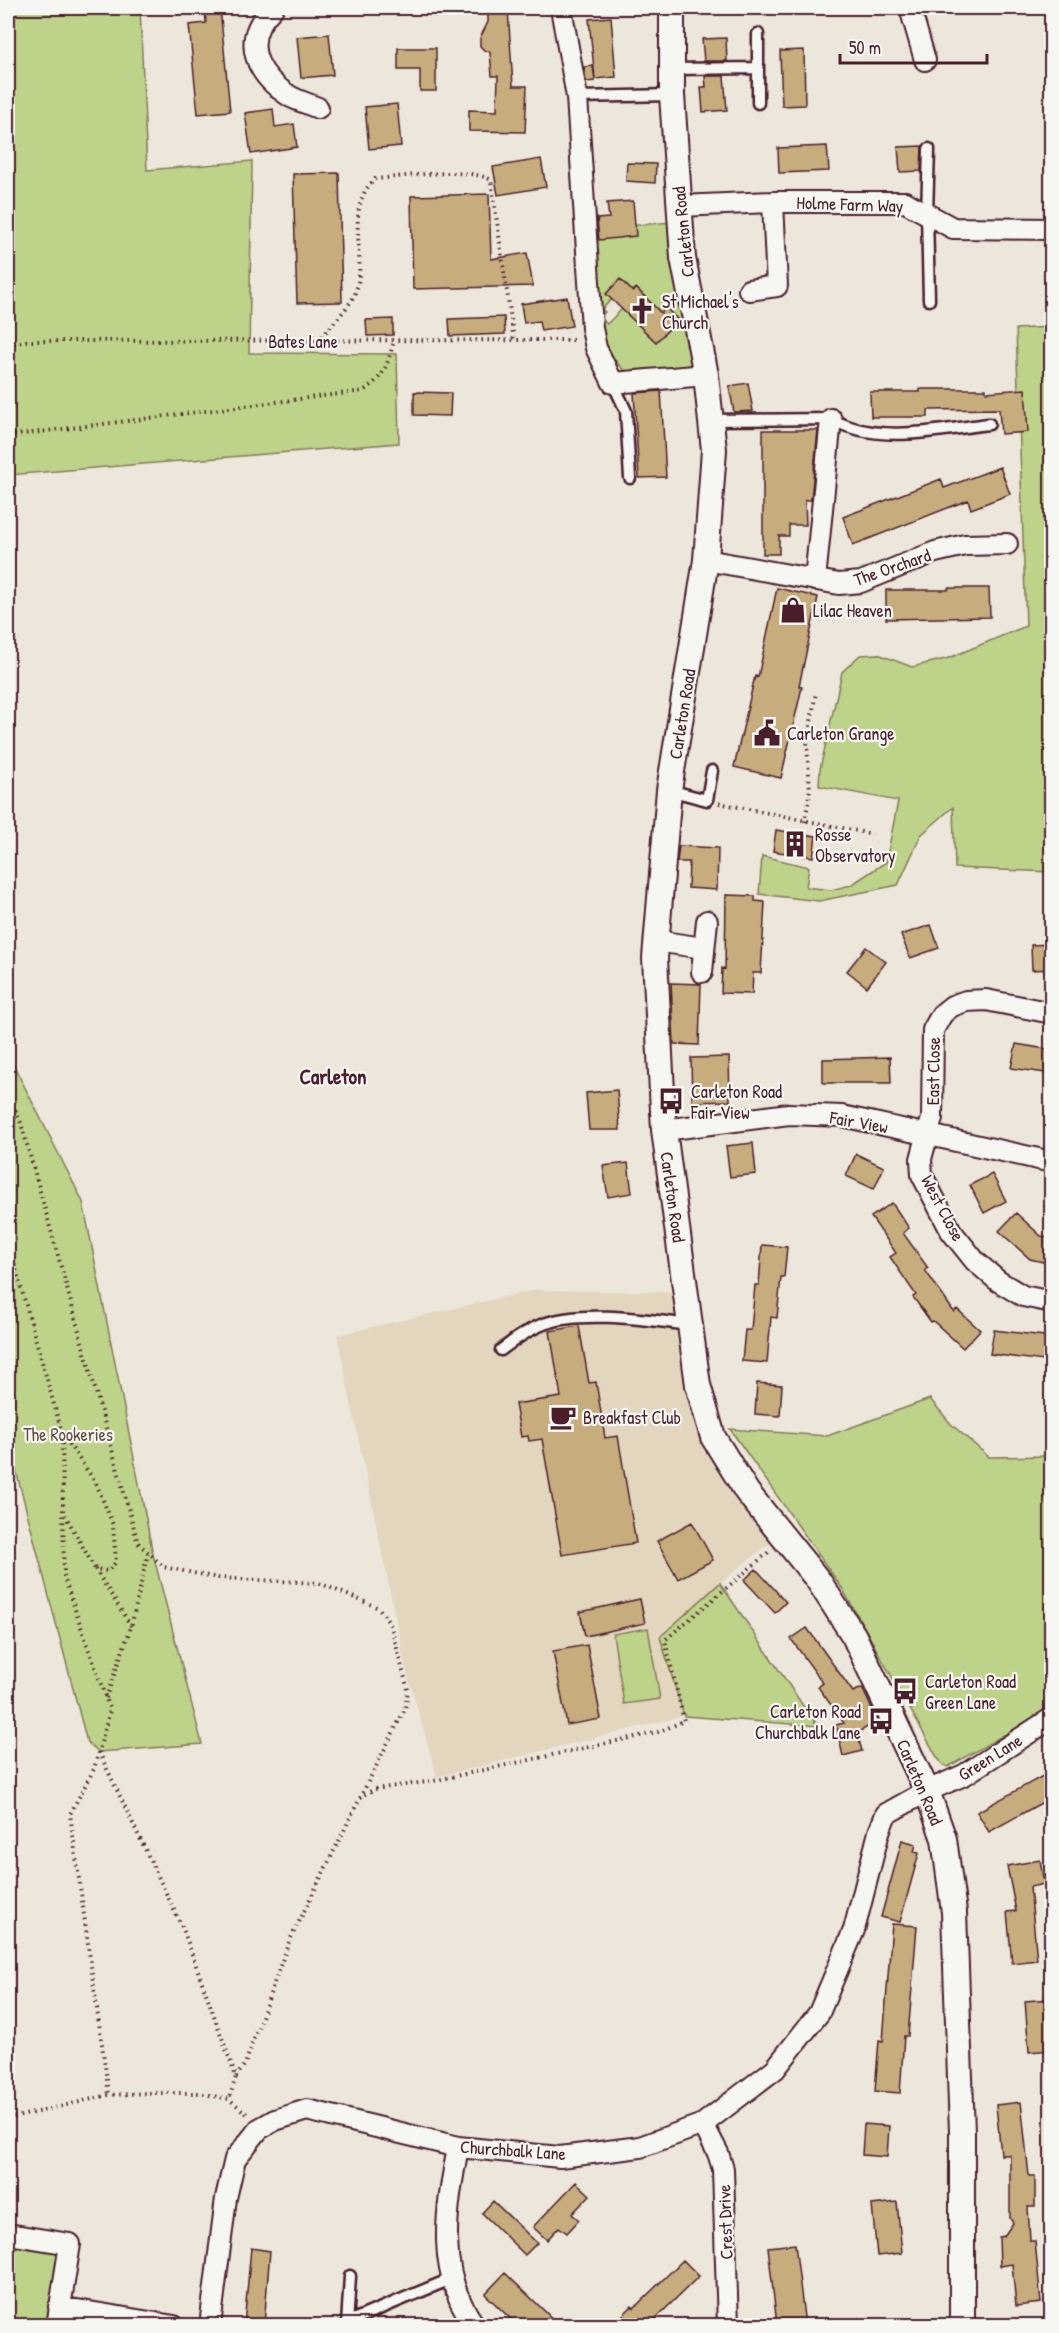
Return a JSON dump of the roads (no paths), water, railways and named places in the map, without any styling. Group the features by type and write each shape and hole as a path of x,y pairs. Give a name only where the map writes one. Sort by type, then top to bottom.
{"street":[{"path":"273,8 258,25 254,38 256,57 263,74 292,97 318,108"},
{"path":"561,8 577,97 592,328 596,348 613,382 706,375"},
{"name":"Carleton Road","path":"672,8 672,94 683,258 706,375 714,450 706,560 669,790 656,941 655,970 664,1130 698,1385 713,1437 747,1492 818,1580 854,1636 927,1791 944,1839 954,1912 962,2132 962,2325"},
{"path":"910,8 925,60"},
{"path":"749,290 777,286 772,202"},
{"name":"Holme Farm Way","path":"680,206 772,202 905,202 953,228 1052,229"},
{"path":"815,580 831,418"},
{"name":"The Orchard","path":"706,560 838,584 861,582 935,552 965,545 1007,544"},
{"path":"702,972 707,921"},
{"path":"656,941 704,948"},
{"name":"East Close","path":"927,1136 932,1118 933,1030 942,1014 952,1006 966,1000 986,1000 1052,1013"},
{"name":"Fair View","path":"664,1130 789,1114 842,1116 1052,1162"},
{"name":"West Close","path":"927,1136 921,1159 922,1175 951,1231 975,1261 998,1281 1023,1296 1052,1302"},
{"name":"Green Lane","path":"927,1791 964,1775 1052,1718"},
{"name":"Churchbalk Lane","path":"210,2325 226,2198 234,2159 259,2129 275,2120 306,2110 458,2147 560,2157 640,2147 703,2124 775,2069 819,2013 854,1930 879,1832 886,1814 927,1791"},
{"name":"Crest Drive","path":"703,2124 718,2153 723,2169 728,2325"},
{"path":"458,2147 447,2207 448,2263 466,2313 475,2325"},
{"path":"8,2234 70,2244 58,2316 174,2325"}],"lane":[{"path":"758,34 758,103"},
{"path":"673,69 758,68"},
{"path":"577,97 672,94"},
{"path":"929,149 927,213 929,300"},
{"path":"613,382 626,411 630,478"},
{"path":"711,420 831,418 844,426 865,432 900,434 989,424"},
{"path":"669,790 707,800 712,771"},
{"path":"501,1350 522,1334 543,1324 564,1320 624,1317 690,1325"},
{"path":"350,2276 347,2324 453,2278"}],"place":[{"name":"St Michael's Church","path":"642,311"},
{"name":"Lilac Heaven","path":"793,610"},
{"name":"Carleton Grange","path":"767,733"},
{"name":"Rosse Observatory","path":"795,844"},
{"name":"Carleton Road Fair View","path":"671,1101"},
{"name":"Breakfast Club","path":"563,1417"},
{"name":"Carleton Road Green Lane","path":"905,1691"},
{"name":"Carleton Road Churchbalk Lane","path":"881,1721"}],"district":[{"name":"Carleton","path":"333,1076"}],"park label":[{"name":"The Rookeries","path":"68,1434"}]}
